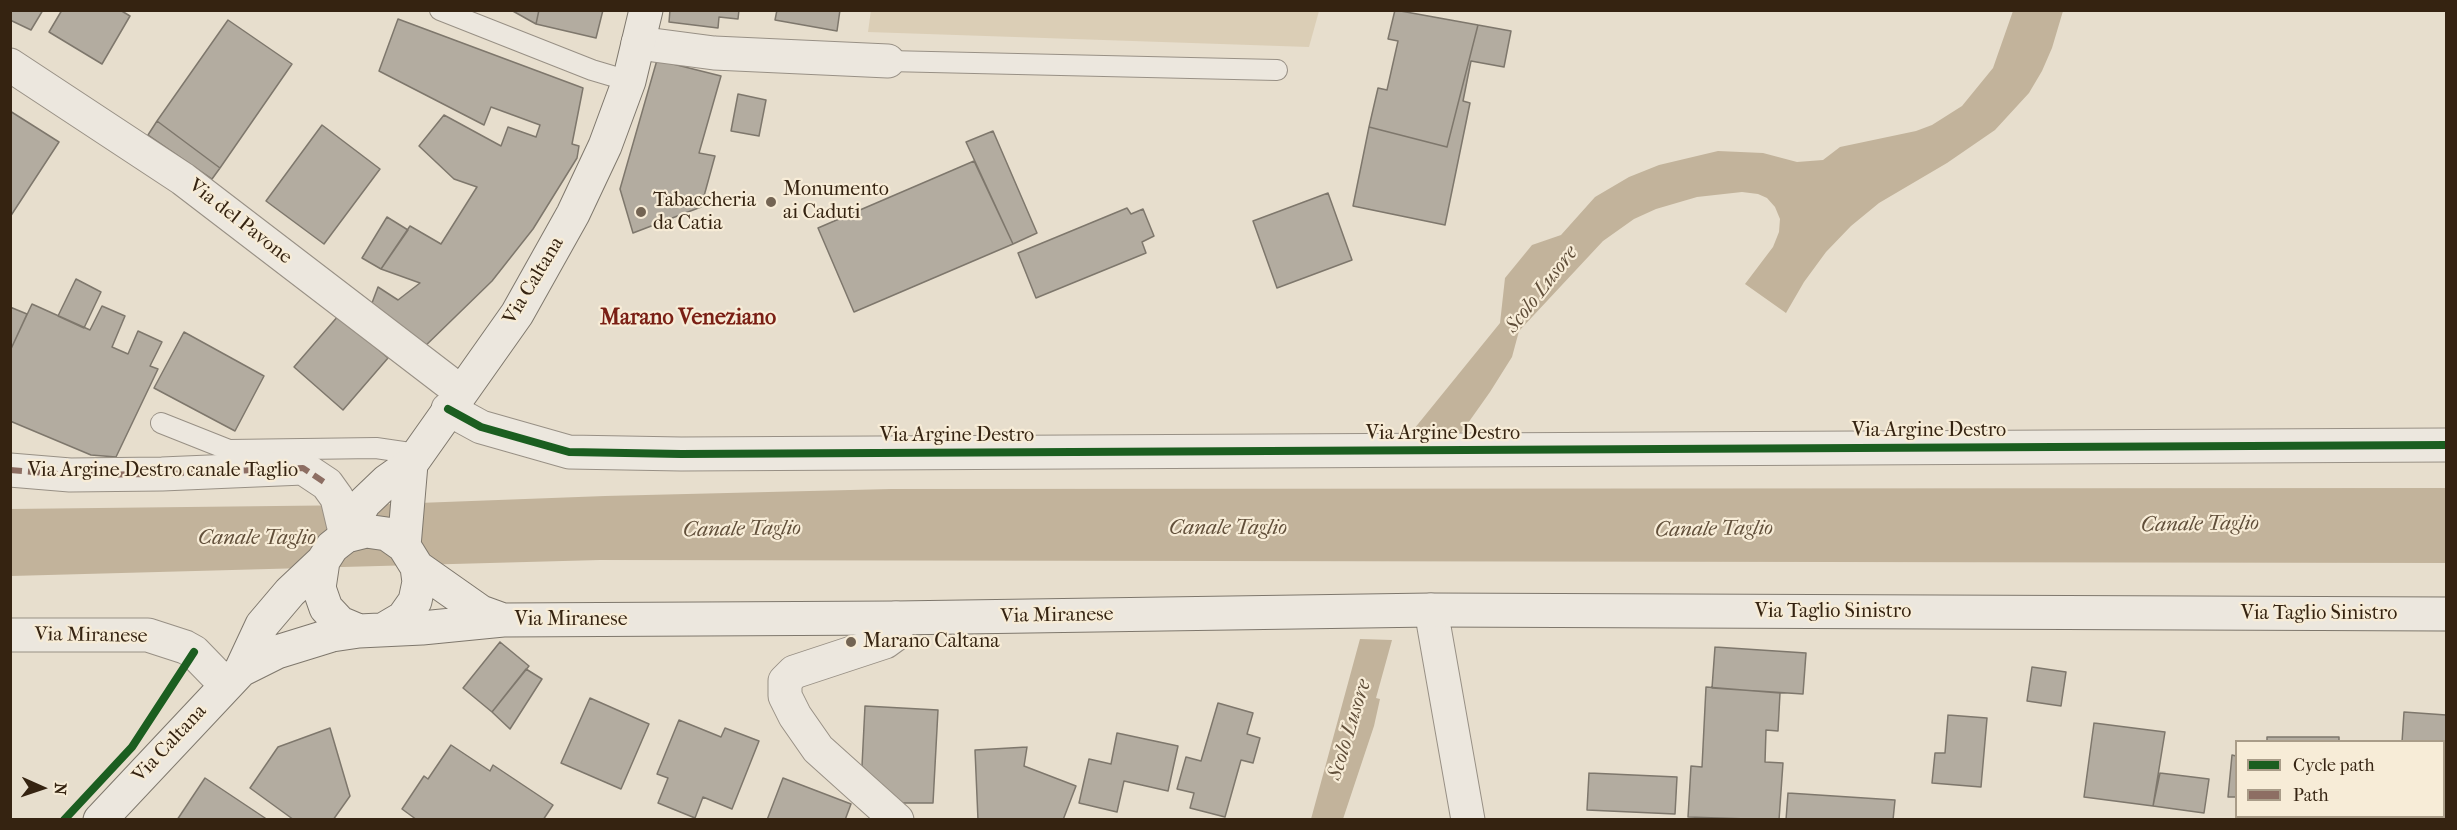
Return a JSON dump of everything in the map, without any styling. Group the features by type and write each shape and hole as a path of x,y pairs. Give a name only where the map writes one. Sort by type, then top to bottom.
{"street":[{"name":"Via Caltana","path":"346,536 364,503 414,459 517,314 573,214 605,146 629,81 646,10"},
{"path":"638,43 714,53 888,61"},
{"name":"Via del Pavone","path":"10,65 183,179 455,401"},
{"name":"Via Argine Destro","path":"455,401 481,427 568,452 591,453 2446,445"},
{"path":"413,565 387,534 366,531 346,536 332,547 311,581 326,608 340,623 373,629 403,618 415,601 414,459"},
{"name":"Via Argine Destro canale Taglio","path":"10,470 70,475 116,475 303,468 327,484 337,498 346,536"},
{"name":"Via Miranese","path":"413,565 481,612 503,620"},
{"name":"Via Caltana","path":"234,678 262,625 311,581"},
{"path":"1431,610 1468,819"},
{"name":"Via Miranese","path":"373,629 422,628 503,620 897,618 1431,610"},
{"name":"Via Taglio Sinistro","path":"1431,610 2446,614"},
{"path":"897,618 896,634 885,642 794,672 785,681 785,696 795,716 818,749 897,819"},
{"name":"Via Caltana","path":"100,819 234,678 277,652 332,635 373,629"},
{"name":"Via Miranese","path":"10,635 148,634 185,647 234,678"}],"lane":[{"path":"440,10 592,70 629,81"},
{"path":"888,61 1277,70"},
{"path":"161,423 229,450 376,448 414,459"}],"shaded area":[{"path":"871,10 1319,11 1309,47 868,32"}],"water":[{"name":"Scolo Lusore","path":"2013,11 2063,11 2052,48 2029,93 1995,130 1947,163 1879,203 1851,226 1826,252 1804,282 1786,313 1745,284 1773,247 1779,232 1780,219 1775,207 1767,198 1742,192 1697,197 1656,209 1634,219 1603,241 1519,331 1512,357 1456,440 1418,440 1414,429 1500,323 1505,278 1532,245 1561,235 1595,197 1629,177 1659,165 1718,151 1763,153 1797,162 1823,160 1840,147 1916,131 1932,125 1962,106 1993,68"},
{"name":"Canale Taglio","path":"2446,488 2446,563 600,560 11,576 10,509 365,505 891,489"},
{"name":"Scolo Lusore","path":"1360,639 1392,640 1376,698 1380,699 1374,726 1343,819 1311,819"}],"building":[{"path":"10,10 43,10 31,30 10,20"},
{"path":"62,10 120,10 130,16 102,64 49,32"},
{"path":"511,10 539,10 536,24"},
{"path":"539,10 603,10 596,38 536,24"},
{"path":"670,10 739,10 738,19 719,17 718,28 669,22"},
{"path":"777,10 840,10 837,31 775,20"},
{"path":"1395,10 1478,25 1447,147 1369,127 1378,88 1387,90 1398,41 1388,39"},
{"path":"398,19 583,88 572,144 579,146 577,158 533,229 492,281 418,353 369,311 378,287 398,300 420,283 381,269 410,226 441,244 477,187 454,179 419,146 444,115 501,146 508,127 536,137 540,125 491,107 484,125 379,71"},
{"path":"228,20 292,64 220,168 157,121"},
{"path":"1478,25 1511,31 1504,67 1471,61 1463,101 1470,103 1445,225 1353,206 1369,127 1447,147"},
{"path":"657,60 721,76 699,153 715,156 701,207 633,233 620,189"},
{"path":"738,94 766,100 759,136 731,131"},
{"path":"10,111 59,142 10,217"},
{"path":"157,121 220,168 212,179 148,135"},
{"path":"322,125 380,169 324,244 266,201"},
{"path":"993,131 1037,233 1013,244 966,142"},
{"path":"974,161 1013,244 854,312 818,228"},
{"path":"1328,193 1352,260 1277,288 1253,221"},
{"path":"1127,208 1131,214 1143,209 1154,236 1142,242 1146,253 1036,298 1018,253"},
{"path":"387,217 408,230 381,269 362,258"},
{"path":"76,279 101,292 84,328 58,316"},
{"path":"32,304 90,330 102,306 125,316 112,347 128,354 138,331 162,342 150,366 158,369 116,457 91,455 10,421 10,351"},
{"path":"10,307 27,314 10,351"},
{"path":"339,315 388,358 343,410 294,367"},
{"path":"184,332 264,376 235,431 154,388"},
{"path":"500,642 529,666 492,712 463,688"},
{"path":"1715,647 1806,653 1803,694 1712,688"},
{"path":"2032,667 2066,672 2061,706 2027,701"},
{"path":"526,669 542,679 510,729 492,712"},
{"path":"1706,687 1780,693 1778,731 1766,730 1765,762 1783,763 1779,820 1688,817 1691,766 1702,767"},
{"path":"590,698 649,724 621,789 561,763"},
{"path":"1218,703 1253,713 1247,734 1260,738 1253,763 1241,760 1225,817 1190,808 1194,793 1177,789 1186,757 1201,761"},
{"path":"865,706 938,710 933,803 899,803 862,766"},
{"path":"2404,712 2446,715 2446,797 2445,740 2402,740"},
{"path":"1948,715 1987,718 1981,787 1932,783 1935,753 1945,753"},
{"path":"679,720 721,737 725,728 759,741 732,809 703,797 695,818 658,803 668,778 657,774"},
{"path":"2094,723 2165,732 2153,806 2084,797"},
{"path":"330,728 350,796 333,820 294,820 250,788 278,747"},
{"path":"1117,733 1178,746 1168,791 1124,781 1117,812 1079,803 1089,759 1111,764"},
{"path":"2267,737 2339,737 2339,740 2267,740"},
{"path":"451,745 490,771 493,765 553,805 543,820 417,820 402,809 424,776 428,779"},
{"path":"1027,747 1024,766 1076,786 1063,820 978,820 975,750"},
{"path":"2232,755 2235,756 2235,797 2228,797"},
{"path":"1589,773 1677,777 1675,814 1587,810"},
{"path":"2160,773 2209,779 2204,813 2153,806"},
{"path":"205,778 268,820 177,820"},
{"path":"783,778 851,804 845,820 767,820"},
{"path":"1788,793 1895,800 1893,820 1786,820"},
{"path":"2274,818 2316,818 2316,820 2274,820"},
{"path":"2397,818 2430,818 2430,820 2397,820"}],"marked path":[{"path":"10,470 70,475 303,468 327,484"}],"cycle path":[{"path":"448,409 481,427 569,452 681,454 2446,445"},
{"path":"64,820 132,747 194,652"}],"place":[{"name":"Monumento ai Caduti","path":"771,202"},
{"name":"Tabaccheria da Catia","path":"641,212"},
{"name":"Marano Caltana","path":"851,642"}],"district":[{"name":"Marano Veneziano","path":"688,319"}]}
